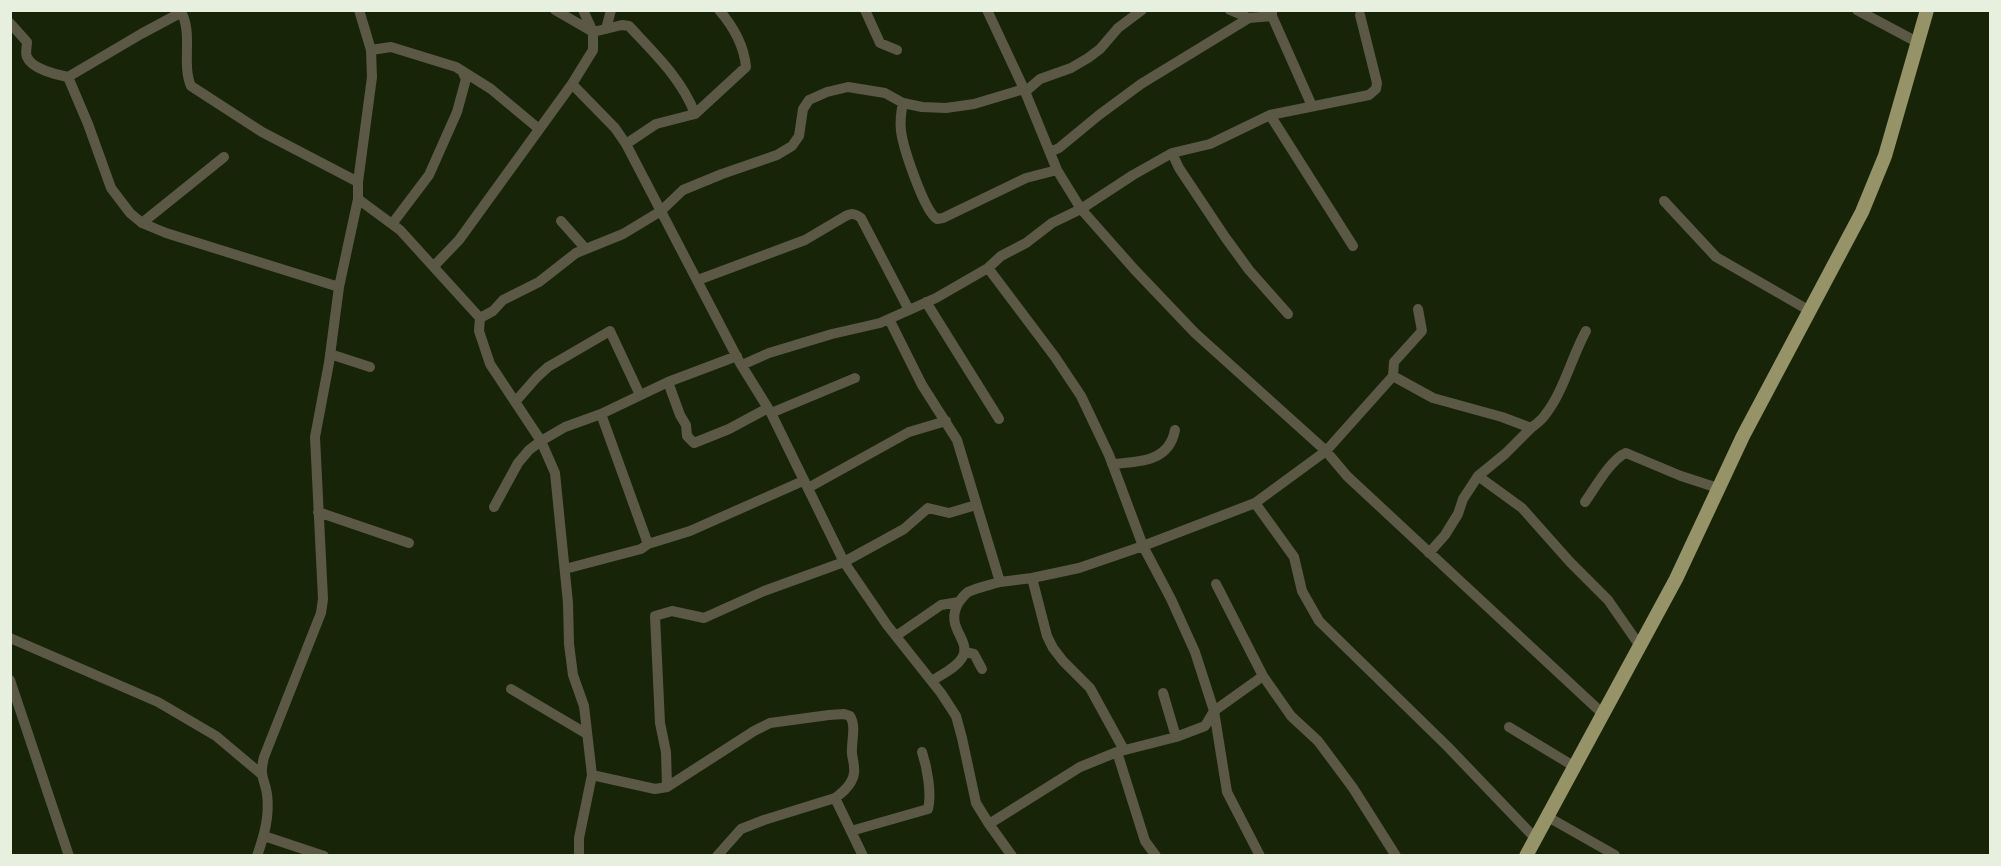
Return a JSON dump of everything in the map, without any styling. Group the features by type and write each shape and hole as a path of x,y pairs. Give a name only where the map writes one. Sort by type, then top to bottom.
{"main road":[{"path":"1526,855 1676,579 1743,436 1862,212 1885,156 1927,10"}],"street":[{"path":"260,773 264,757 321,613 323,576 315,437 339,287 358,199 358,182 372,77 371,50 359,10"},
{"path":"555,10 593,32 622,25 629,26 676,79 689,97 695,114"},
{"path":"434,266 459,240 572,84 593,50 593,32 584,10"},
{"path":"606,29 611,10"},
{"path":"626,144 656,124 695,114 746,68 745,58 731,24 719,10"},
{"path":"865,10 880,43 897,50"},
{"path":"987,10 1057,170 1081,209 1195,333 1326,451 1347,476 1603,714"},
{"path":"480,318 493,311 503,300 539,282 553,269 585,248 623,234 661,211 683,190 777,154 792,146 799,136 803,109 809,100 827,92 848,87 885,93 903,103 946,108 974,104 1024,91 1040,79 1071,68 1100,50 1118,28 1142,10"},
{"path":"1230,10 1249,18"},
{"path":"1857,10 1917,42"},
{"path":"10,24 27,42 26,54 30,61 51,73 68,77 181,11 186,23 187,76 191,86 262,132 358,182"},
{"path":"1050,152 1059,148 1141,84 1249,18 1272,13 1312,106"},
{"path":"494,507 518,463 529,450 566,427 601,414 668,382 832,334 880,323 926,302 988,268 1001,256 1026,243 1052,223 1081,209 1172,153 1210,144 1270,115 1370,95 1376,89 1377,83 1360,15"},
{"path":"371,50 391,47 456,67 491,89 539,129"},
{"path":"392,224 429,175 457,112 466,79 463,73"},
{"path":"68,77 111,188 130,213 142,223 166,233 339,287"},
{"path":"572,84 615,128 626,144 739,361 770,411 844,562 956,716 976,803 1011,855"},
{"path":"903,103 901,133 910,165 929,212 936,219 943,218 1026,178 1057,170"},
{"path":"1270,115 1353,246"},
{"path":"1172,153 1179,168 1225,237 1249,270 1288,314"},
{"path":"142,223 224,157"},
{"path":"358,199 392,224 434,266 480,318 479,331 490,364 541,441 555,473 568,603 569,644 573,675 584,706 592,775 579,838 579,855"},
{"path":"1664,201 1716,257 1810,311"},
{"path":"698,280 806,240 844,217 856,214 861,218 909,310"},
{"path":"561,221 585,248"},
{"path":"988,268 1055,357 1081,396 1112,464 1143,546 1195,652 1214,711 1227,792 1260,855"},
{"path":"926,302 999,419"},
{"path":"932,681 961,660 965,652 963,642 955,628 954,617 959,602 966,592 1000,582 1079,568 1256,503 1326,451 1393,376 1394,362 1422,331 1418,309"},
{"path":"889,319 922,385 957,440 1000,582"},
{"path":"515,402 549,367 610,331 640,395"},
{"path":"1429,553 1445,535 1478,476 1545,416 1586,331"},
{"path":"330,354 370,367"},
{"path":"1393,376 1433,398 1502,417 1532,428"},
{"path":"668,382 686,425 687,436 694,443 855,378"},
{"path":"601,414 648,544"},
{"path":"565,569 641,549 648,544 690,531 806,484 909,432 946,421"},
{"path":"1112,464 1143,461 1166,452 1173,441 1175,430"},
{"path":"1586,502 1600,481 1626,453 1681,476 1718,488"},
{"path":"1478,476 1522,508 1570,562 1608,600 1640,646"},
{"path":"1256,503 1294,557 1302,591 1319,621 1448,747 1536,839"},
{"path":"667,786 666,752 660,723 655,616 672,611 704,618 764,591 844,562 904,529 928,508 949,513 976,505"},
{"path":"318,512 409,543"},
{"path":"1032,578 1047,636 1063,662 1090,688 1121,751 1145,841 1156,855"},
{"path":"1216,584 1263,675 1291,716 1318,741 1353,788 1396,855"},
{"path":"896,636 941,605 959,602"},
{"path":"941,605 954,617"},
{"path":"10,638 158,702 216,736 260,773 267,793 268,813 264,836 257,855"},
{"path":"965,652 974,654 982,669"},
{"path":"988,824 1080,767 1121,751 1176,737 1205,726 1214,711 1263,675"},
{"path":"10,680 69,855"},
{"path":"511,689 587,734"},
{"path":"1163,693 1176,737"},
{"path":"592,775 655,789 667,786 770,723 844,714 850,716 854,723 851,751 855,771 844,792 836,798 741,829 717,855"},
{"path":"1509,727 1575,768"},
{"path":"851,831 928,809 930,802 927,767 922,752"},
{"path":"836,798 862,855"},
{"path":"1548,817 1615,855"},
{"path":"264,836 324,855"}]}
